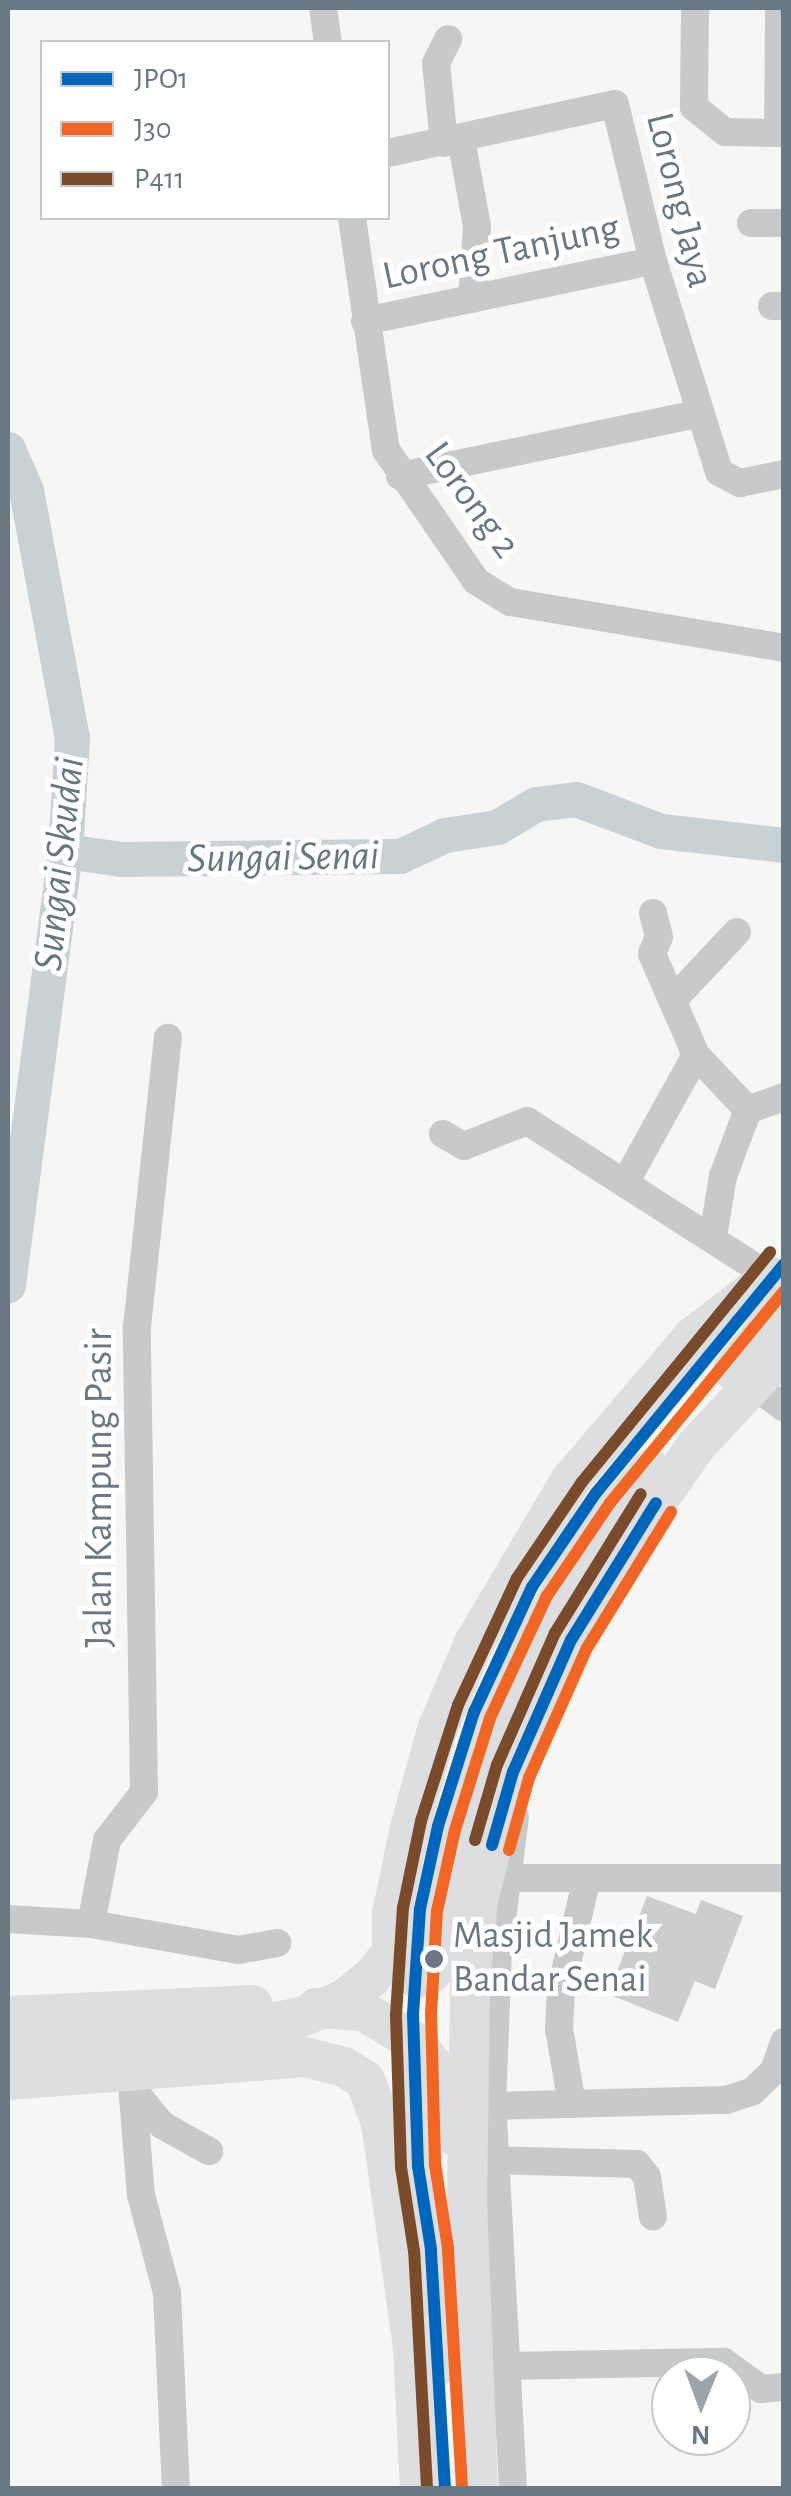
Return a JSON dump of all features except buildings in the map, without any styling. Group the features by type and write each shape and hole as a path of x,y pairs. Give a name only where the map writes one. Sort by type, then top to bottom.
{"highway":[{"path":"8,2052 131,2068 301,2017 342,2000 400,1949 444,1890 490,1736 528,1650 586,1548 779,1283"},
{"path":"493,1889 444,1960 417,1978 392,1960 474,1712 532,1587 596,1493 779,1283"},
{"path":"478,2488 467,2204 470,1983 534,1722 615,1562 696,1446 769,1397 784,1351"},
{"path":"266,2004 323,1990 361,1963 406,1911"},
{"path":"8,2016 266,2004 363,2011 391,2022 435,2069 448,2100 467,2204"},
{"path":"8,2080 305,2058 344,2067 376,2096 412,2347 420,2488"},
{"path":"415,2073 445,2488"}],"street":[{"path":"323,8 328,40"},
{"path":"695,8 694,107 724,132 781,133 779,8"},
{"path":"448,39 436,62 452,141 477,226 472,298"},
{"name":"Lorong Jaya","path":"390,153 616,104 653,261 696,414 718,472 740,482 784,474"},
{"name":"Lorong 2","path":"352,220 386,450 400,476 492,594 784,648"},
{"path":"751,223 784,223"},
{"name":"Lorong Tanjung","path":"366,321 653,261"},
{"path":"400,476 696,414"},
{"path":"653,914 659,936 652,954 696,1055 748,1110"},
{"path":"674,999 737,932"},
{"name":"Jalan Kampung Pasir","path":"90,1924 106,1840 144,1792 137,1327 168,1038"},
{"path":"625,1183 696,1055"},
{"path":"748,1110 784,1097"},
{"path":"713,1237 724,1176 748,1110"},
{"path":"444,1134 464,1146 527,1121 713,1237 779,1283"},
{"path":"572,2104 559,2029 561,1988 588,1878"},
{"path":"512,2488 492,2106 498,1951 493,1889 588,1878 784,1878"},
{"path":"8,1919 90,1924 238,1950 277,1943"},
{"path":"492,2106 726,2100 752,2090 774,2071 784,2042"},
{"path":"131,2068 162,2125 209,2151"},
{"path":"131,2068 141,2195 167,2293 176,2488"},
{"path":"494,2160 637,2164 647,2178 653,2216"},
{"path":"507,2366 724,2362 761,2388 784,2388"}],"waterway":[{"name":"Sungai Skudai","path":"8,449 26,490 72,738 65,851 8,1285"},
{"name":"Sungai Senai","path":"65,851 121,859 400,856 445,835 497,827 536,804 576,799 661,831 784,845"}],"transit line":[{"name":"P411","path":"427,2488 414,2251 401,2167 396,2015 403,1908 421,1821 458,1705 517,1578 582,1482 770,1252"},
{"name":"JPO1","path":"445,2488 431,2249 418,2166 413,2014 420,1909 438,1826 474,1712 532,1587 596,1493 784,1264"},
{"name":"J30","path":"462,2487 448,2248 435,2164 431,2014 437,1911 455,1830 490,1718 547,1596 610,1503 784,1291"},
{"name":"P411","path":"475,1840 497,1765 555,1633 641,1494"},
{"name":"JPO1","path":"492,1845 513,1772 571,1640 656,1503"},
{"name":"J30","path":"509,1850 529,1778 587,1648 671,1512"}],"place":[{"name":"Masjid Jamek Bandar Senai","path":"434,1959"}]}
